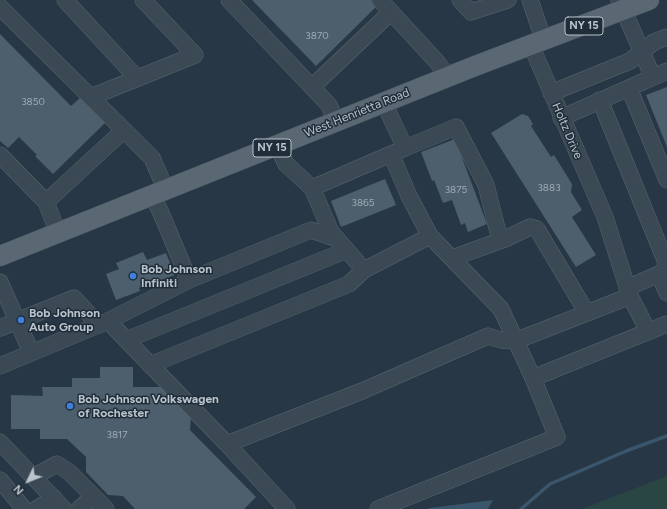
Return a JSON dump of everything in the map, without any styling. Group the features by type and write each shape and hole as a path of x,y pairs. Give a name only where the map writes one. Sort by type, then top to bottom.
{"main road":[{"name":"West Henrietta Road","path":"0,256 448,77 537,43 621,5 649,0"}],"street":[{"path":"65,0 137,78"},
{"path":"91,97 195,55 143,0"},
{"path":"229,0 329,104 336,122"},
{"path":"380,0 437,62 448,77"},
{"path":"460,0 471,12 508,0"},
{"name":"Holtz Drive","path":"530,0 537,43 551,93 605,217 629,292 648,331"},
{"path":"561,118 660,74 641,52 621,5"},
{"path":"0,7 152,158 159,193 161,213 189,280"},
{"path":"312,87 391,12"},
{"path":"551,93 630,61 654,42 667,37"},
{"path":"629,88 667,180"},
{"path":"600,100 664,269 667,293"},
{"path":"378,509 557,437 533,378 501,309 430,236 409,196 384,103"},
{"path":"312,188 456,127 486,186 498,232 505,239"},
{"path":"46,202 124,130"},
{"path":"277,145 286,164 312,188 331,232 364,270"},
{"path":"0,155 46,202 58,233"},
{"path":"452,258 505,239 530,227 537,229 587,313"},
{"path":"0,366 103,323 189,280 311,230 342,244"},
{"path":"150,365 349,284 364,270 430,236"},
{"path":"126,340 342,244"},
{"path":"228,444 362,391 488,336 501,340 515,341 587,313 629,292 664,269"},
{"path":"0,282 31,352"},
{"path":"0,328 74,298 103,323 126,340 228,444 287,509"},
{"path":"533,378 667,324"},
{"path":"0,442 59,504"},
{"path":"33,476 57,464 69,472 106,509"},
{"path":"0,480 24,509"},
{"path":"79,509 92,496"},
{"path":"36,509 59,504"}],"green space":[{"path":"667,476 667,509 582,509"}],"water":[{"path":"493,500 488,509 427,509 430,508"}],"building":[{"path":"252,0 371,0 377,6 316,66"},
{"path":"0,34 71,106 81,97 106,122 53,174 19,137 8,148 0,141"},
{"path":"667,87 667,147 646,95"},
{"path":"522,114 528,116 533,124 531,126 551,157 554,155 572,184 571,192 582,210 572,217 596,255 576,267 491,133"},
{"path":"455,139 487,224 468,232 465,223 461,225 452,200 443,203 434,180 432,181 421,152"},
{"path":"385,179 396,205 341,227 331,201"},
{"path":"143,252 147,260 166,253 175,275 139,288 140,291 116,300 106,274 119,269 116,263"},
{"path":"100,367 133,367 133,387 163,387 191,416 190,430 256,497 244,509 135,509 123,496 108,495 86,472 86,457 67,439 40,439 40,429 11,429 11,395 43,396 42,387 72,387 72,378 100,378"}],"waterway":[{"path":"521,509 550,484 626,451 667,436"}],"place":[{"name":"Bob Johnson Infiniti","path":"133,276"},
{"name":"Bob Johnson Auto Group","path":"21,320"},
{"name":"Bob Johnson Volkswagen of Rochester","path":"70,406"}]}
